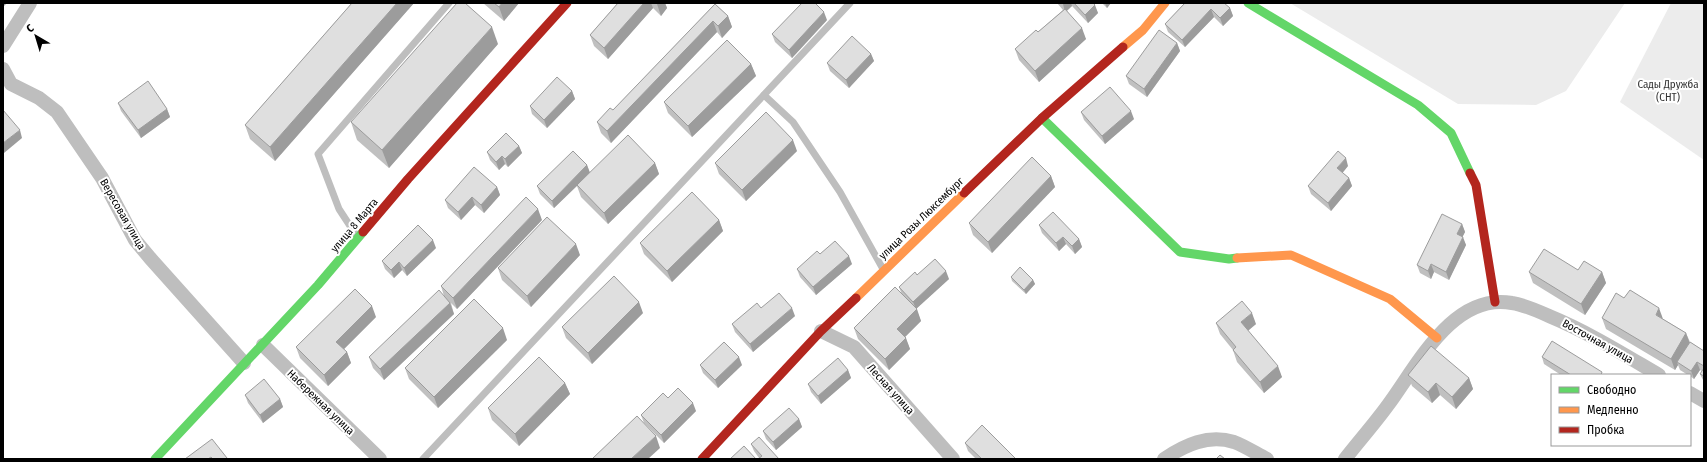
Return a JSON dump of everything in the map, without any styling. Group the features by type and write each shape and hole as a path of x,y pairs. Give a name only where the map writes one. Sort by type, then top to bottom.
{"street":[{"path":"3,46 30,3"},
{"name":"улица 8 Марта","path":"155,459 323,280 408,179 567,3"},
{"name":"улица Розы Люксембург","path":"702,459 821,330 1042,118 1143,30 1165,3"},
{"path":"1248,3 1418,105 1451,133 1476,184 1495,302"},
{"name":"Вересовая улица","path":"3,69 12,84 39,98 57,112 102,178 135,240 244,363"},
{"path":"1042,118 1180,252 1229,259 1291,255 1390,299 1436,338"},
{"name":"Восточная улица","path":"1345,459 1388,406 1436,338 1447,325 1476,306 1495,302 1512,303 1540,312 1576,327 1657,374"},
{"name":"Лесная улица","path":"821,330 854,347 953,459"},
{"name":"Набережная улица","path":"263,345 380,459"},
{"path":"1691,394 1704,401"},
{"path":"1164,459 1178,449 1195,442 1214,439 1234,442 1268,459"}],"lane":[{"path":"358,239 339,209 318,154 448,3"},
{"path":"423,459 850,3"},
{"path":"764,95 793,122 840,192 884,271"}],"green space":[{"path":"1290,3 1625,3 1566,91 1536,105 1458,104"},
{"name":"Сады Дружба (СНТ)","path":"1671,3 1704,3 1704,160 1620,102"}],"building":[{"path":"352,3 397,3 270,147 245,125"},
{"path":"457,3 465,3 492,27 382,150 351,122"},
{"path":"494,3 502,3 499,7"},
{"path":"618,3 644,3 604,48 590,35"},
{"path":"802,3 815,3 824,12 789,50 772,34"},
{"path":"1074,3 1093,3 1095,5 1085,15"},
{"path":"1185,3 1224,3 1230,8 1220,18 1211,9 1182,40 1165,24"},
{"path":"715,4 728,16 718,26 713,21 607,131 597,122 610,108 613,110"},
{"path":"1065,9 1082,28 1035,71 1015,49 1036,30 1038,32"},
{"path":"1159,30 1177,43 1144,89 1126,76"},
{"path":"852,36 871,54 846,80 827,63"},
{"path":"727,40 751,64 688,126 664,102"},
{"path":"557,77 572,91 544,120 530,106"},
{"path":"148,81 167,109 138,130 118,103"},
{"path":"1110,87 1131,111 1102,136 1081,112"},
{"path":"3,110 20,130 3,143"},
{"path":"766,112 793,140 742,190 715,163"},
{"path":"506,133 519,146 505,159 502,156 496,162 487,152"},
{"path":"628,135 655,163 604,213 577,185"},
{"path":"573,151 587,165 552,201 537,186"},
{"path":"1338,151 1346,158 1337,168 1349,178 1328,203 1308,186"},
{"path":"1032,157 1051,176 988,242 969,223"},
{"path":"474,167 497,187 481,205 472,197 458,212 445,200"},
{"path":"692,192 719,220 667,271 640,243"},
{"path":"526,197 538,209 453,298 441,286"},
{"path":"1053,212 1079,239 1072,246 1063,237 1056,243 1039,225"},
{"path":"1442,214 1462,224 1457,234 1463,237 1446,272 1431,264 1428,271 1417,265"},
{"path":"547,217 576,244 527,296 498,268"},
{"path":"418,225 433,240 404,268 399,262 391,270 382,261"},
{"path":"835,241 849,256 813,287 797,269 817,251 820,254"},
{"path":"1544,249 1578,270 1584,261 1602,272 1581,304 1529,272"},
{"path":"935,259 946,271 913,302 899,287 915,272 917,275"},
{"path":"1020,267 1033,280 1024,290 1011,277"},
{"path":"614,276 639,302 588,353 562,327"},
{"path":"895,287 917,309 897,329 906,338 885,359 854,328"},
{"path":"355,289 372,306 336,342 347,352 324,375 296,347"},
{"path":"439,290 450,303 380,369 369,357"},
{"path":"1630,290 1659,308 1656,315 1686,333 1671,359 1602,318 1616,293 1624,298"},
{"path":"779,293 792,308 750,344 732,324 757,303 761,308"},
{"path":"474,299 503,328 434,397 405,368"},
{"path":"1242,301 1252,313 1241,322 1278,366 1260,382 1233,350 1236,347 1216,323"},
{"path":"1552,341 1602,372 1601,374 1569,374 1542,357"},
{"path":"724,342 739,357 715,380 700,365"},
{"path":"1690,342 1704,351 1704,366 1697,362 1691,371 1677,362"},
{"path":"1431,346 1469,378 1452,397 1436,383 1428,392 1408,375"},
{"path":"539,357 565,383 515,434 488,408"},
{"path":"838,358 848,370 818,396 808,384"},
{"path":"1704,368 1704,376 1700,374"},
{"path":"264,379 280,399 260,415 245,395"},
{"path":"678,388 693,403 661,435 641,415 663,393 668,398"},
{"path":"789,408 799,419 773,442 763,431"},
{"path":"637,416 656,436 631,459 592,459"},
{"path":"982,425 1016,459 982,459 965,443"},
{"path":"759,437 779,459 758,459 762,456 751,444"},
{"path":"212,439 227,458 226,459 213,459 211,457 208,459 185,459"},
{"path":"744,446 756,459 730,459"},
{"path":"1220,455 1225,459 1216,459"}],"traffic: fast":[{"path":"1248,3 1418,105 1451,133 1470,173"},
{"path":"1042,118 1180,252 1229,259 1237,258"},
{"path":"155,459 318,285 363,232"}],"traffic: slow":[{"path":"1123,47 1143,30 1165,3"},
{"path":"856,298 964,193"},
{"path":"1237,258 1291,255 1390,299 1437,338"}],"traffic: jam":[{"path":"363,232 408,179 567,3"},
{"path":"964,193 1042,118 1123,47"},
{"path":"1470,173 1476,185 1495,302"},
{"path":"702,459 821,331 856,298"}]}
